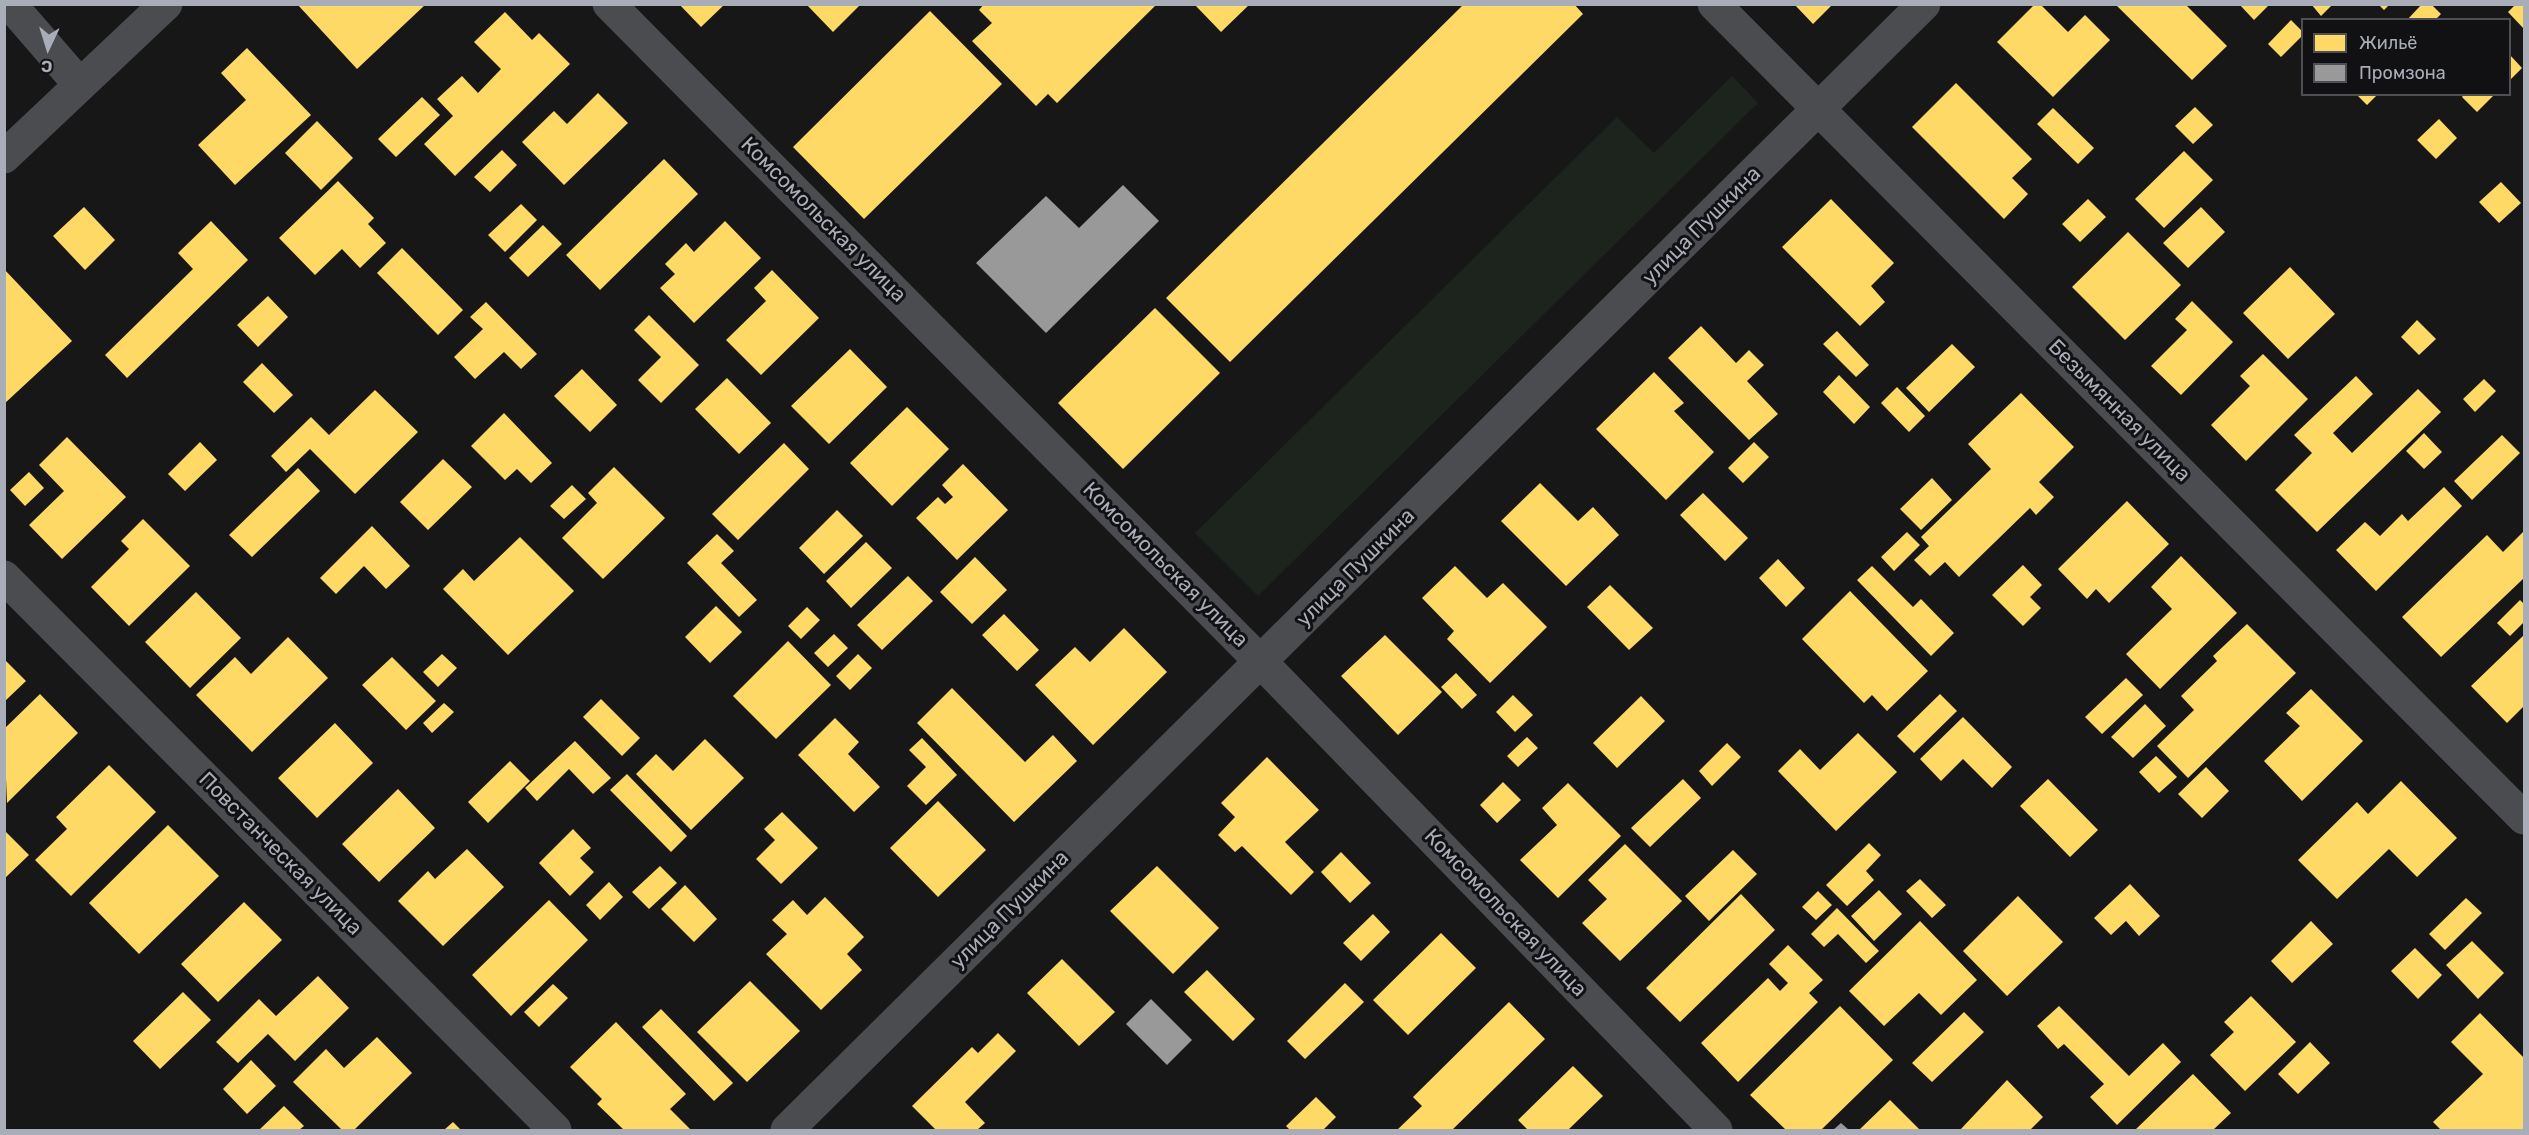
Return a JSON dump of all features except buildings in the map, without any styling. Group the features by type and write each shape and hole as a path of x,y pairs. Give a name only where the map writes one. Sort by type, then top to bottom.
{"street":[{"path":"10,4 80,85"},
{"path":"4,157 166,4"},
{"name":"Комсомольская улица","path":"609,4 1261,662 1716,1131"},
{"name":"Безымянная улица","path":"1714,4 2524,818"},
{"name":"улица Пушкина","path":"787,1131 1924,4"},
{"name":"Повстанческая улица","path":"4,577 555,1131"}],"shaded area":[{"path":"1732,76 1758,103 1258,596 1195,533 1617,117 1654,153"}]}
